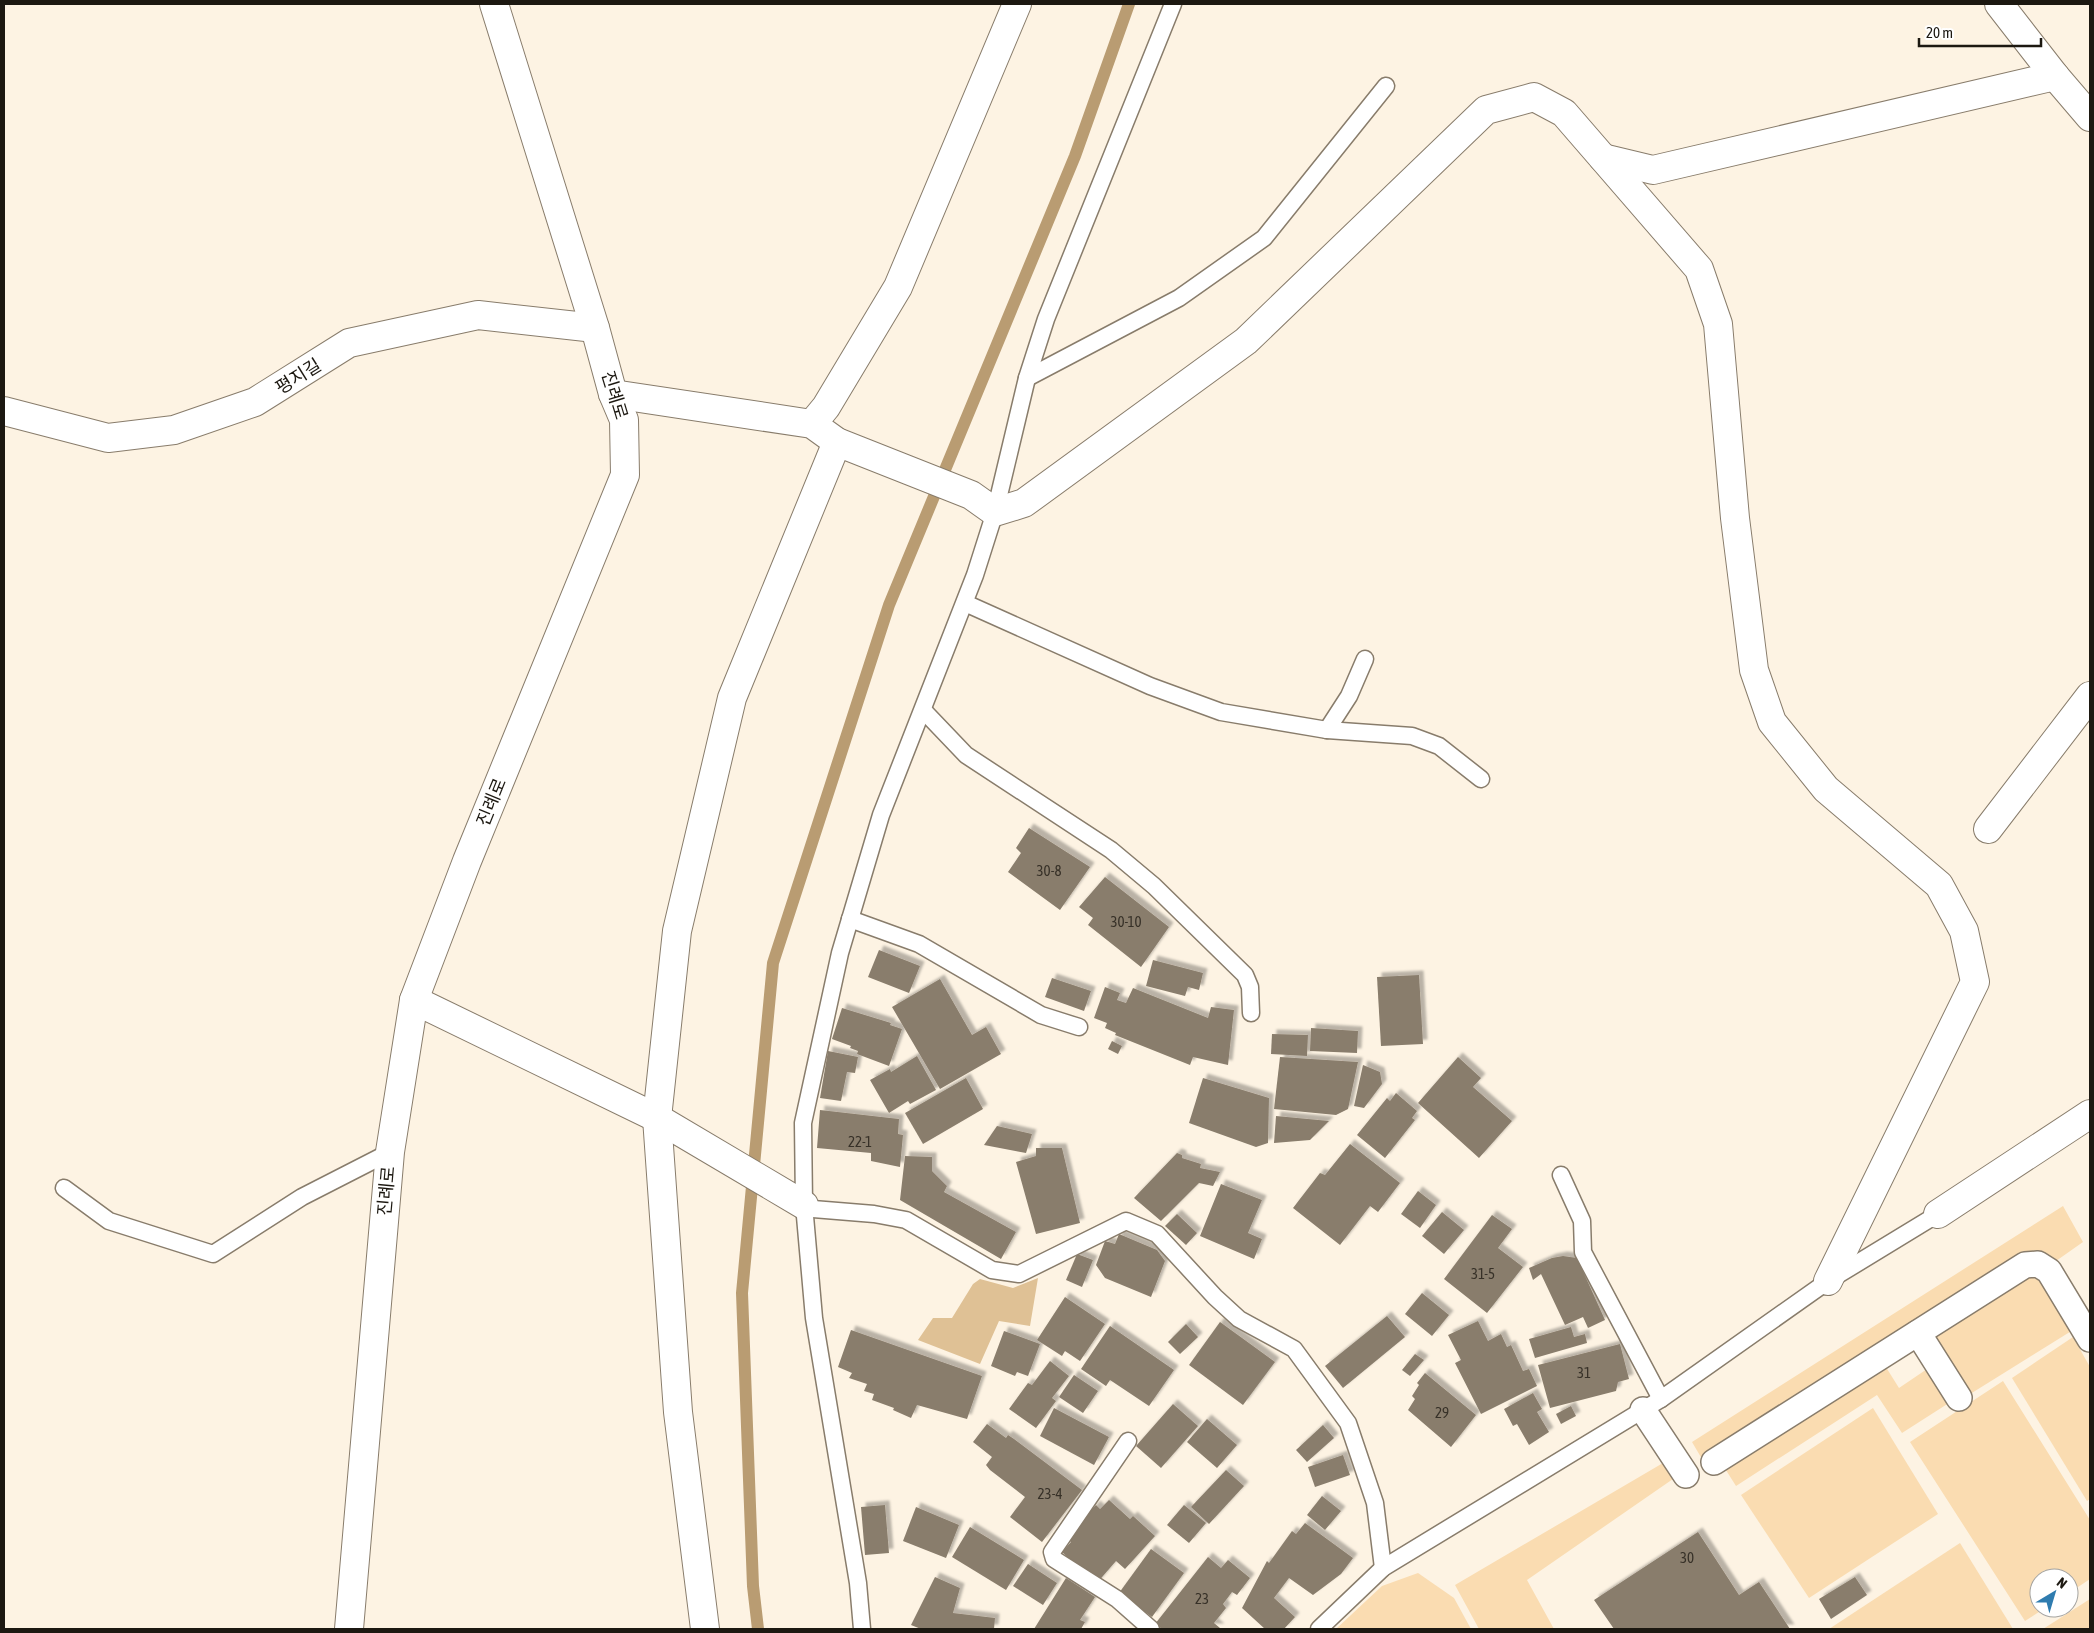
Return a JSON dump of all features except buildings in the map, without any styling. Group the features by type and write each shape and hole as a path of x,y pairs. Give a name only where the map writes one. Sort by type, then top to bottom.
{"street":[{"name":"진례로","path":"350,1629 390,1152 414,1000 467,861 625,475 624,420 613,394 595,328 494,4"},
{"path":"812,424 826,407 898,287 1017,4"},
{"path":"1999,4 2055,76 2090,117"},
{"path":"1602,158 1653,170 2055,76"},
{"path":"613,394 812,424 837,442 971,495 996,512 1024,503 1246,341 1486,110 1534,97 1564,113 1699,269 1718,324 1735,518 1754,670 1772,722 1826,789 1939,885 1964,931 1975,982 1828,1282"},
{"name":"평지길","path":"4,411 108,438 174,430 255,402 349,343 478,315 595,328"},
{"path":"705,1629 678,1412 658,1118 677,931 732,698 837,442"},
{"path":"1988,829 2090,696"},
{"path":"414,1000 658,1118 804,1205"},
{"path":"1938,1214 2090,1114"},
{"path":"1714,1462 2025,1265 2038,1264 2049,1271 2090,1339"},
{"path":"1918,1333 1959,1398"},
{"path":"1652,1405 1686,1475"}],"lane":[{"path":"862,1629 858,1583 814,1318 804,1205 804,1123 840,953 880,815 965,603 996,512 1027,378 1046,319 1173,4"},
{"path":"1027,378 1179,298 1264,238 1386,86"},
{"path":"965,603 1150,686 1221,712 1326,730 1412,736 1439,746 1481,779"},
{"path":"1326,730 1349,696 1365,659"},
{"path":"923,710 966,755 1111,850 1154,886 1245,975 1250,987 1251,1013"},
{"path":"850,919 919,944 1041,1015 1079,1027"},
{"path":"64,1188 109,1221 213,1254 302,1198 390,1152"},
{"path":"1560,1175 1582,1221 1584,1252 1652,1405"},
{"path":"804,1205 813,1208 874,1214 906,1220 992,1270 1019,1274 1126,1221 1157,1234 1215,1297 1239,1319 1294,1348 1348,1423 1375,1503 1383,1568"},
{"path":"1319,1629 1383,1568 1652,1405 1828,1282 1938,1214"},
{"path":"1128,1441 1052,1552 1054,1559 1116,1599 1151,1629"}],"shaded area":[{"path":"2063,1206 2083,1242 2056,1261 2044,1253 2026,1253 1702,1459 1692,1442"},
{"path":"2023,1277 2042,1279 2073,1330 1967,1396 1930,1334"},
{"path":"1038,1278 1030,1326 999,1321 980,1364 918,1340 933,1318 952,1318 973,1284 980,1279 1013,1288"},
{"path":"2073,1337 2090,1367 2090,1499 2087,1501 2012,1378"},
{"path":"1884,1364 1899,1388 1930,1367 1952,1401 1902,1433 1877,1395 1736,1486 1724,1467"},
{"path":"2003,1381 2090,1520 2090,1579 2079,1586 2079,1568 2029,1568 2030,1618 2025,1621 1910,1442"},
{"path":"1873,1408 1938,1514 1809,1598 1741,1495"},
{"path":"1663,1463 1673,1479 1527,1580 1554,1629 1479,1629 1455,1585"},
{"path":"1960,1543 2013,1629 1829,1629"},
{"path":"1418,1573 1454,1598 1471,1629 1336,1629 1382,1586"},
{"path":"2090,1599 2090,1629 2043,1629 2060,1618 2079,1618 2079,1606"}],"waterway":[{"path":"758,1629 753,1586 742,1293 773,963 889,605 1075,156 1129,4"}]}
